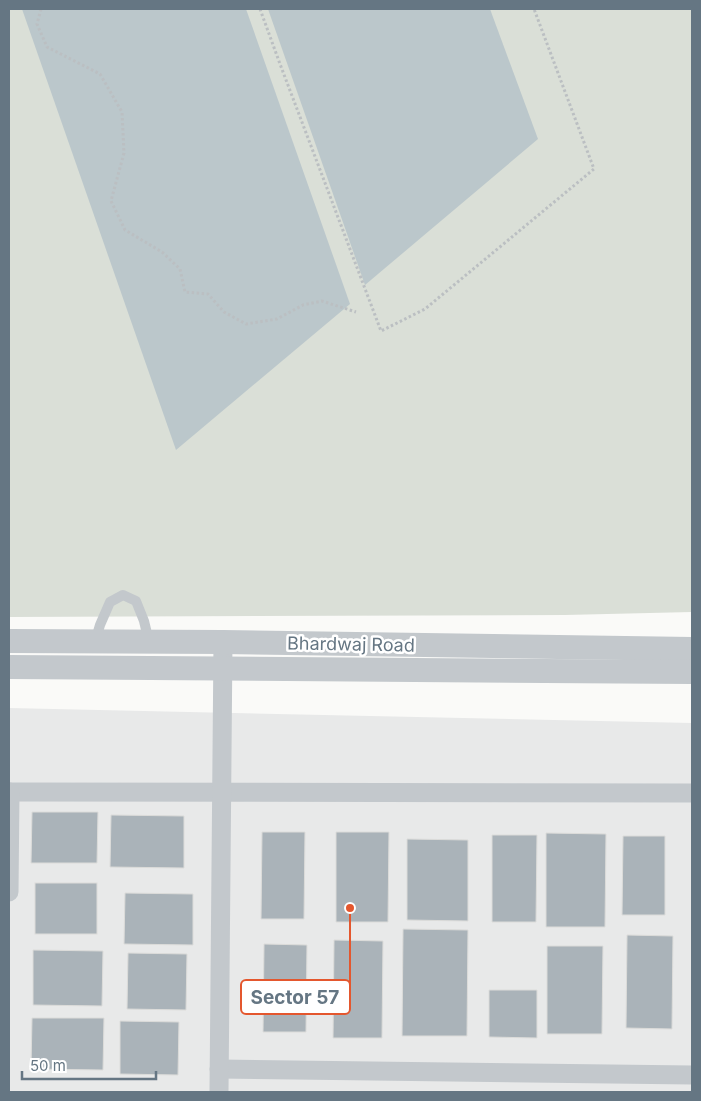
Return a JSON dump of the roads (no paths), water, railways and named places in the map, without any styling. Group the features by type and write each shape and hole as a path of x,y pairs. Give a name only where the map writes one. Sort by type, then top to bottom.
{"street":[{"name":"Bhardwaj Road","path":"9,641 224,642 692,649"},
{"path":"219,1092 224,642"},
{"name":"Bhardwaj Road","path":"9,667 692,672"},
{"path":"9,892 9,792 692,793"},
{"path":"219,1069 692,1075"}],"lane":[{"path":"95,642 110,602 123,595 136,601 144,620 149,642"}],"place":[{"name":"Sector 57","path":"350,908"}]}
